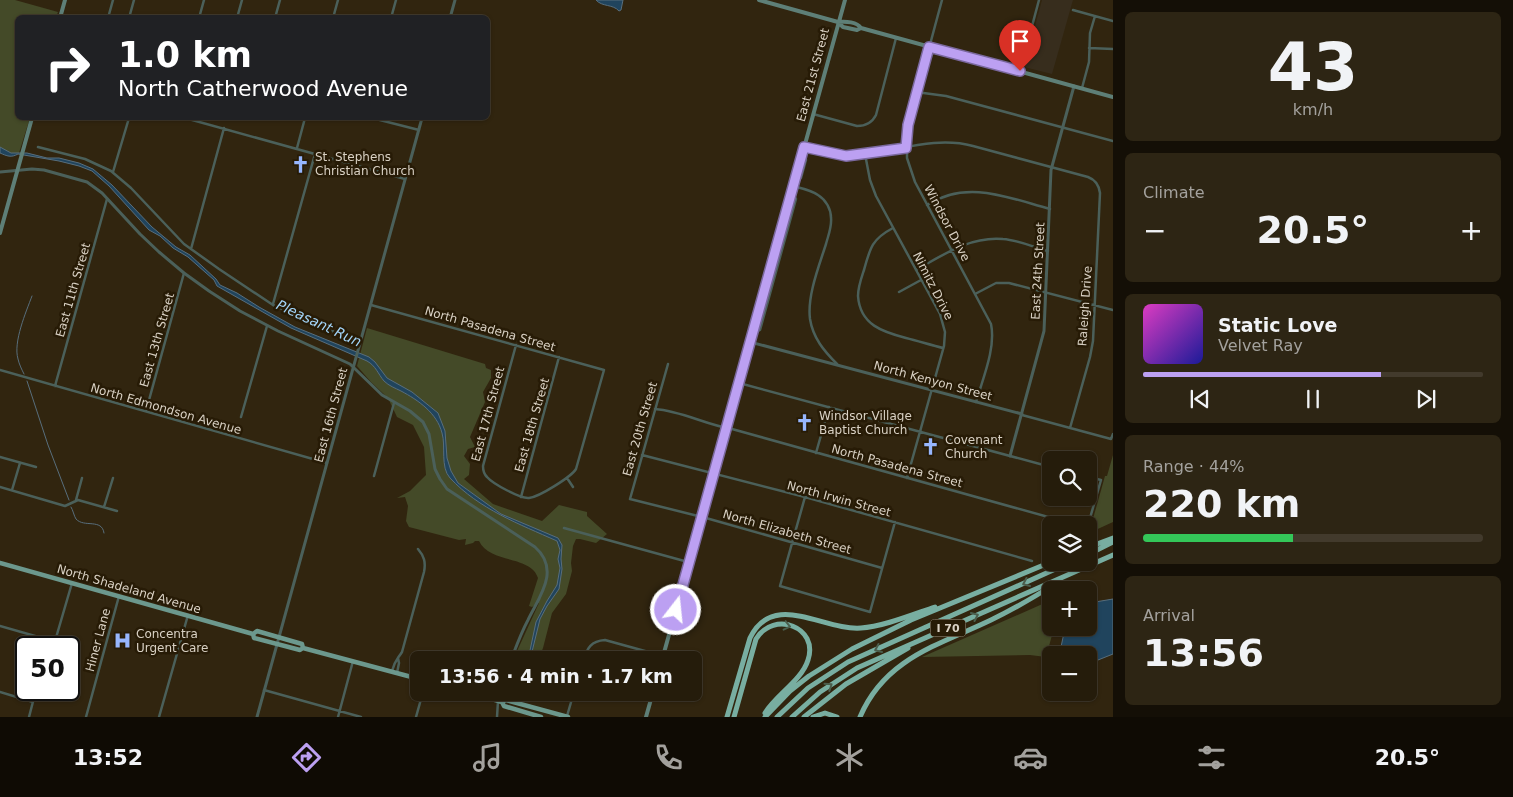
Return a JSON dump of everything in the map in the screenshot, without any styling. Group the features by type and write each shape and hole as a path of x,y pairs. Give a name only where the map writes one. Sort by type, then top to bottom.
{"highway":[{"path":"1097,545 1113,540"},
{"path":"1097,549 1113,540"},
{"name":"I 70","path":"792,717 820,692 848,673 1113,555"},
{"path":"764,717 790,691 809,676 835,658 868,640 1042,566"},
{"name":"I 70","path":"777,717 808,688 848,662 1050,571"},
{"path":"860,717 873,694 891,673 918,653 993,619 1074,572"},
{"path":"727,717 750,638 756,629 767,619 778,615 791,614 844,627 865,628 954,602"},
{"path":"734,717 758,635 771,625 790,625 800,630 806,639 809,647 808,661 799,676 768,708 764,717"},
{"path":"804,717 846,684 921,640"},
{"path":"813,717 826,714 837,717"}],"main road":[{"path":"61,15 65,0"},
{"path":"759,0 838,22 844,27 857,30 861,28 1113,96"},
{"name":"East 21st Street","path":"664,651 845,0"},
{"path":"0,233 31,120"},
{"name":"North Shadeland Avenue","path":"0,563 253,634 254,638 300,650 303,648 410,676"},
{"name":"North Shadeland Avenue","path":"253,634 257,631 279,637 302,644 303,648"},
{"path":"500,701 504,706 541,717"},
{"path":"510,701 567,717"},
{"path":"646,717 650,701"}],"street":[{"path":"109,15 113,0"},
{"path":"131,15 134,0"},
{"path":"200,15 204,0"},
{"path":"238,15 242,0"},
{"path":"276,15 280,0"},
{"path":"334,15 338,0"},
{"path":"393,15 396,0"},
{"path":"451,15 455,0"},
{"name":"Windsor Drive","path":"942,0 916,92 908,125 906,148 913,177 989,320 992,336 991,349 976,402"},
{"path":"1020,71 1039,0"},
{"path":"1073,10 1113,21"},
{"path":"1082,88 1088,66 1090,33 1095,16"},
{"path":"813,114 859,126 864,126 871,122 876,115 896,38"},
{"path":"1089,48 1113,49"},
{"name":"East 24th Street","path":"1010,456 1043,336 1052,167 1074,86"},
{"path":"916,92 946,96 1113,141"},
{"path":"113,172 129,120"},
{"path":"193,120 406,179"},
{"path":"297,148 304,120"},
{"path":"380,120 419,130"},
{"name":"East 16th Street","path":"257,717 422,120"},
{"path":"190,249 224,128"},
{"path":"804,147 841,156 906,148 932,142 960,143 1052,167"},
{"path":"38,147 88,160 113,172 190,249 234,280 273,305 360,343"},
{"path":"273,305 315,154"},
{"name":"Nimitz Drive","path":"865,154 868,173 874,191 943,321 945,334 943,348 907,478"},
{"name":"Raleigh Drive","path":"1052,167 1088,177 1097,183 1100,193 1094,335 1070,428"},
{"path":"0,172 44,170 79,179 92,185 140,234 184,273 228,304 267,326 343,360 354,367 378,392 410,411 425,425 430,438 436,470 447,489 531,544 545,559 548,571 546,583 515,651"},
{"path":"793,186 810,191 820,197 827,204 831,214 830,227 810,299 810,315 817,341 837,364"},
{"path":"927,204 953,193 977,191 993,193 1050,209"},
{"name":"East 11th Street","path":"55,386 107,199"},
{"path":"893,228 881,235 870,248 859,287 858,298 861,309 868,321 882,331 943,348"},
{"path":"916,270 952,250 974,241 1010,240 1048,251"},
{"name":"East 13th Street","path":"146,412 184,273"},
{"path":"899,292 921,280"},
{"path":"975,294 993,284 1005,282 1113,310"},
{"name":"North Pasadena Street","path":"371,305 604,370"},
{"path":"242,417 267,326"},
{"name":"North Kenyon Street","path":"750,342 1112,439 1113,434"},
{"name":"East 17th Street","path":"516,345 483,466 484,473 489,479 520,497"},
{"name":"East 18th Street","path":"520,497 560,357"},
{"name":"East 20th Street","path":"630,499 668,364"},
{"path":"520,497 534,497 574,472 604,370 608,368"},
{"name":"North Edmondson Avenue","path":"0,370 327,463"},
{"path":"740,383 1042,465"},
{"path":"374,476 394,403"},
{"path":"816,453 829,407"},
{"name":"North Pasadena Street","path":"655,408 668,410 1044,516"},
{"name":"North Irwin Street","path":"642,456 805,497 1032,561"},
{"path":"0,457 36,467"},
{"path":"12,490 20,463"},
{"path":"76,500 82,478"},
{"path":"104,507 113,478"},
{"path":"567,478 573,487"},
{"path":"1097,479 1101,480 1097,494"},
{"path":"0,487 65,506 78,500 117,511"},
{"path":"805,497 780,586 870,612 895,522"},
{"name":"North Elizabeth Street","path":"630,499 882,568"},
{"path":"564,528 689,563"},
{"path":"394,672 399,663 398,658 402,652 424,572 425,560 418,549"},
{"path":"58,636 72,583"},
{"name":"Hiner Lane","path":"86,717 119,596"},
{"path":"159,717 188,616"},
{"path":"0,626 35,636"},
{"path":"587,651 591,644 597,640 605,640 640,651"},
{"path":"338,717 353,661"},
{"path":"264,690 361,717"},
{"path":"0,692 33,702 29,717"},
{"path":"416,717 420,701"},
{"path":"497,717 500,701"},
{"path":"567,717 571,701"}],"shaded area":[{"path":"1042,0 1073,0 1052,74 1024,67"}],"green space":[{"path":"0,0 15,0 58,12 57,15 15,15 15,120 29,121 19,153 0,149"},
{"path":"367,328 485,364 486,368 491,370 491,378 483,392 485,402 470,437 475,447 468,449 464,456 470,464 469,475 464,479 493,504 542,521 559,505 587,512 587,516 607,534 596,543 576,539 573,546 572,571 566,594 552,613 542,651 517,651 539,603 532,607 529,606 538,578 534,571 519,562 492,553 484,548 479,541 465,545 466,539 459,540 409,527 406,521 408,506 405,497 397,498 410,491 426,475 424,447 413,425 397,417 388,398 357,366"},
{"path":"1113,455 1113,522 1097,529 1097,516 1094,516 1105,476 1107,476"},
{"path":"1042,604 1042,636 1052,636 1049,646 1042,646 1042,656 1030,655 922,657"}],"water":[{"path":"596,0 623,0 621,10 619,11"},
{"name":"Pleasant Run","path":"0,147 11,153 27,153 47,158 59,158 93,169 112,185 152,227 176,247 190,255 220,285 295,327 369,357 387,378 412,392 438,413 445,431 447,458 451,471 458,483 501,514 558,538 562,545 562,569 559,589 540,619 532,651 530,651 536,622 557,585 560,568 558,559 560,550 557,541 500,515 474,499 450,478 445,468 442,433 436,419 426,408 386,383 367,361 291,328 217,286 214,280 188,257 149,230 109,186 92,171 59,161 18,154 7,156 0,153"},
{"path":"1113,599 1113,654 1097,660 1097,646 1061,646 1063,636 1097,636 1097,602"}],"waterway":[{"path":"24,374 18,359 17,344 32,296"},
{"path":"27,381 69,500"},
{"path":"71,507 79,522 96,524 103,528 104,533"}],"place":[{"name":"St. Stephens Christian Church","path":"301,164"},
{"name":"Windsor Village Baptist Church","path":"805,423"},
{"name":"Covenant Church","path":"931,447"},
{"name":"Concentra Urgent Care","path":"122,641"}],"route":[{"path":"676,610 804,147 846,156 906,148 908,125 929,47 1020,71"}]}
